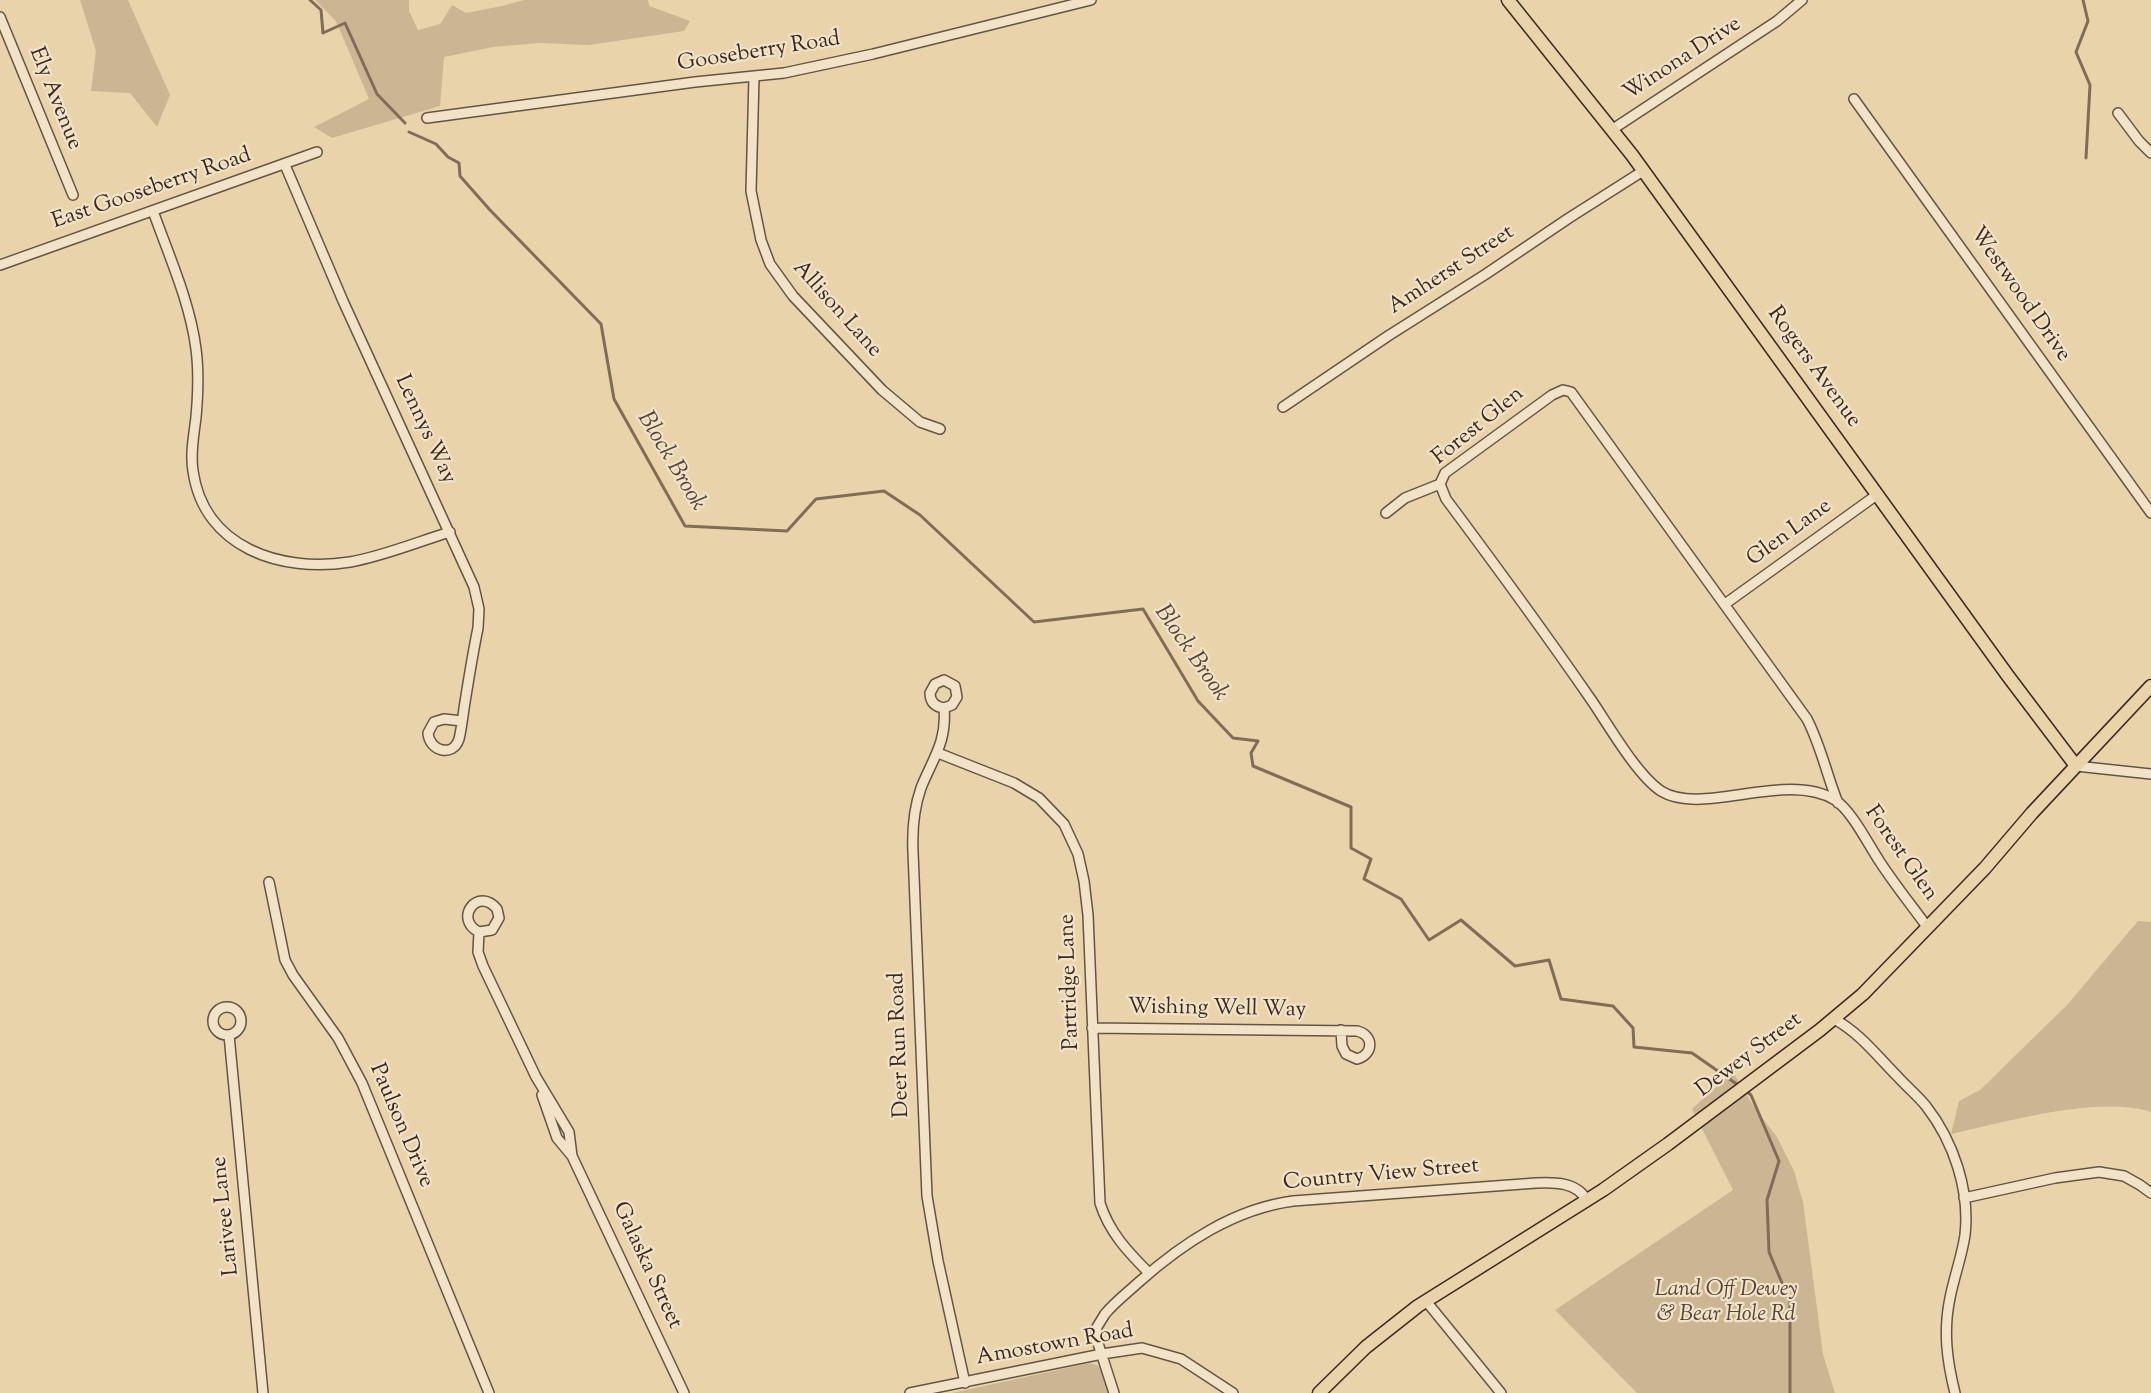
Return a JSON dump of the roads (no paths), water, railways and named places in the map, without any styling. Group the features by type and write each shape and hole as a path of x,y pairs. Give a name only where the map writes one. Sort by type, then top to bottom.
{"main road":[{"name":"Rogers Avenue","path":"1508,0 1613,129 2008,676 2076,766"},
{"name":"Dewey Street","path":"1318,1393 1366,1347 1426,1301 1587,1201 1668,1144 1863,994 1992,861 2032,813 2151,686"}],"street":[{"name":"Gooseberry Road","path":"427,118 754,76 842,61 1091,0"},
{"name":"Winona Drive","path":"1613,129 1770,26 1802,0"},
{"name":"Ely Avenue","path":"0,17 73,195"},
{"name":"Allison Lane","path":"754,76 751,191 758,228 770,264 798,303 882,390 920,422 940,429"},
{"name":"Westwood Drive","path":"1854,99 2151,513"},
{"path":"2118,113 2151,153"},
{"name":"East Gooseberry Road","path":"0,265 317,152"},
{"name":"Lennys Way","path":"285,165 343,301 474,587 479,618 462,721"},
{"name":"Amherst Street","path":"1284,407 1388,336 1644,171"},
{"path":"153,211 185,303 196,347 198,388 191,457 195,482 204,507 219,528 239,544 265,557 293,563 322,564 364,559 450,532"},
{"name":"Forest Glen","path":"1838,803 1817,737 1807,719 1569,390 1557,391 1442,476 1440,484 1446,499 1626,751 1656,787 1669,795 1697,798 1796,791 1826,797 1838,803 1848,813 1928,928"},
{"path":"1386,513 1405,498 1440,484"},
{"name":"Glen Lane","path":"1725,604 1878,494"},
{"name":"Deer Run Road","path":"944,708 945,729 938,753 918,798 912,838 927,1196 965,1383"},
{"name":"Partridge Lane","path":"938,753 1028,790 1048,806 1069,834 1081,867 1086,895 1100,1203 1116,1237 1149,1273"},
{"path":"2076,766 2151,774"},
{"name":"Paulson Drive","path":"269,882 285,960 293,975 338,1038 362,1083 489,1393"},
{"name":"Galaska Street","path":"479,932 478,952 483,966 536,1077 557,1138 573,1156 684,1393"},
{"path":"1833,1019 1855,1032 1931,1113 1952,1152 1964,1198 1965,1235 1950,1297 1946,1334 1948,1360 1955,1393"},
{"name":"Wishing Well Way","path":"1092,1028 1341,1030"},
{"name":"Larivee Lane","path":"229,1035 263,1393"},
{"path":"1964,1198 2055,1178 2099,1172 2124,1176 2151,1193"},
{"name":"Country View Street","path":"1114,1393 1096,1337 1100,1321 1110,1308 1181,1248 1216,1227 1246,1214 1283,1203 1543,1182 1569,1186 1582,1193 1587,1201"},
{"path":"1426,1301 1501,1393"},
{"name":"Amostown Road","path":"910,1393 1142,1348 1181,1359 1233,1393"}],"waterway":[{"name":"Block Brook","path":"310,0 321,10 323,33 345,23 377,94 405,123"},
{"path":"2083,0 2088,21 2076,52 2090,85 2086,158"},
{"name":"Block Brook","path":"409,132 436,144 448,157 459,163 460,176 601,324 614,399 685,526 787,531 816,499 884,491 920,515 1034,622 1143,609 1198,701 1233,738 1258,741 1251,753 1253,766 1351,807 1351,848 1371,859 1364,879 1401,899 1429,940 1461,920 1515,966 1549,960 1561,999 1613,1006 1633,1028 1634,1047 1692,1053 1738,1085"},
{"name":"Block Brook","path":"1746,1091 1751,1095 1779,1161 1767,1200 1769,1252 1790,1302 1790,1393"}],"park label":[{"name":"Land Off Dewey & Bear Hole Rd","path":"1726,1304"}]}
